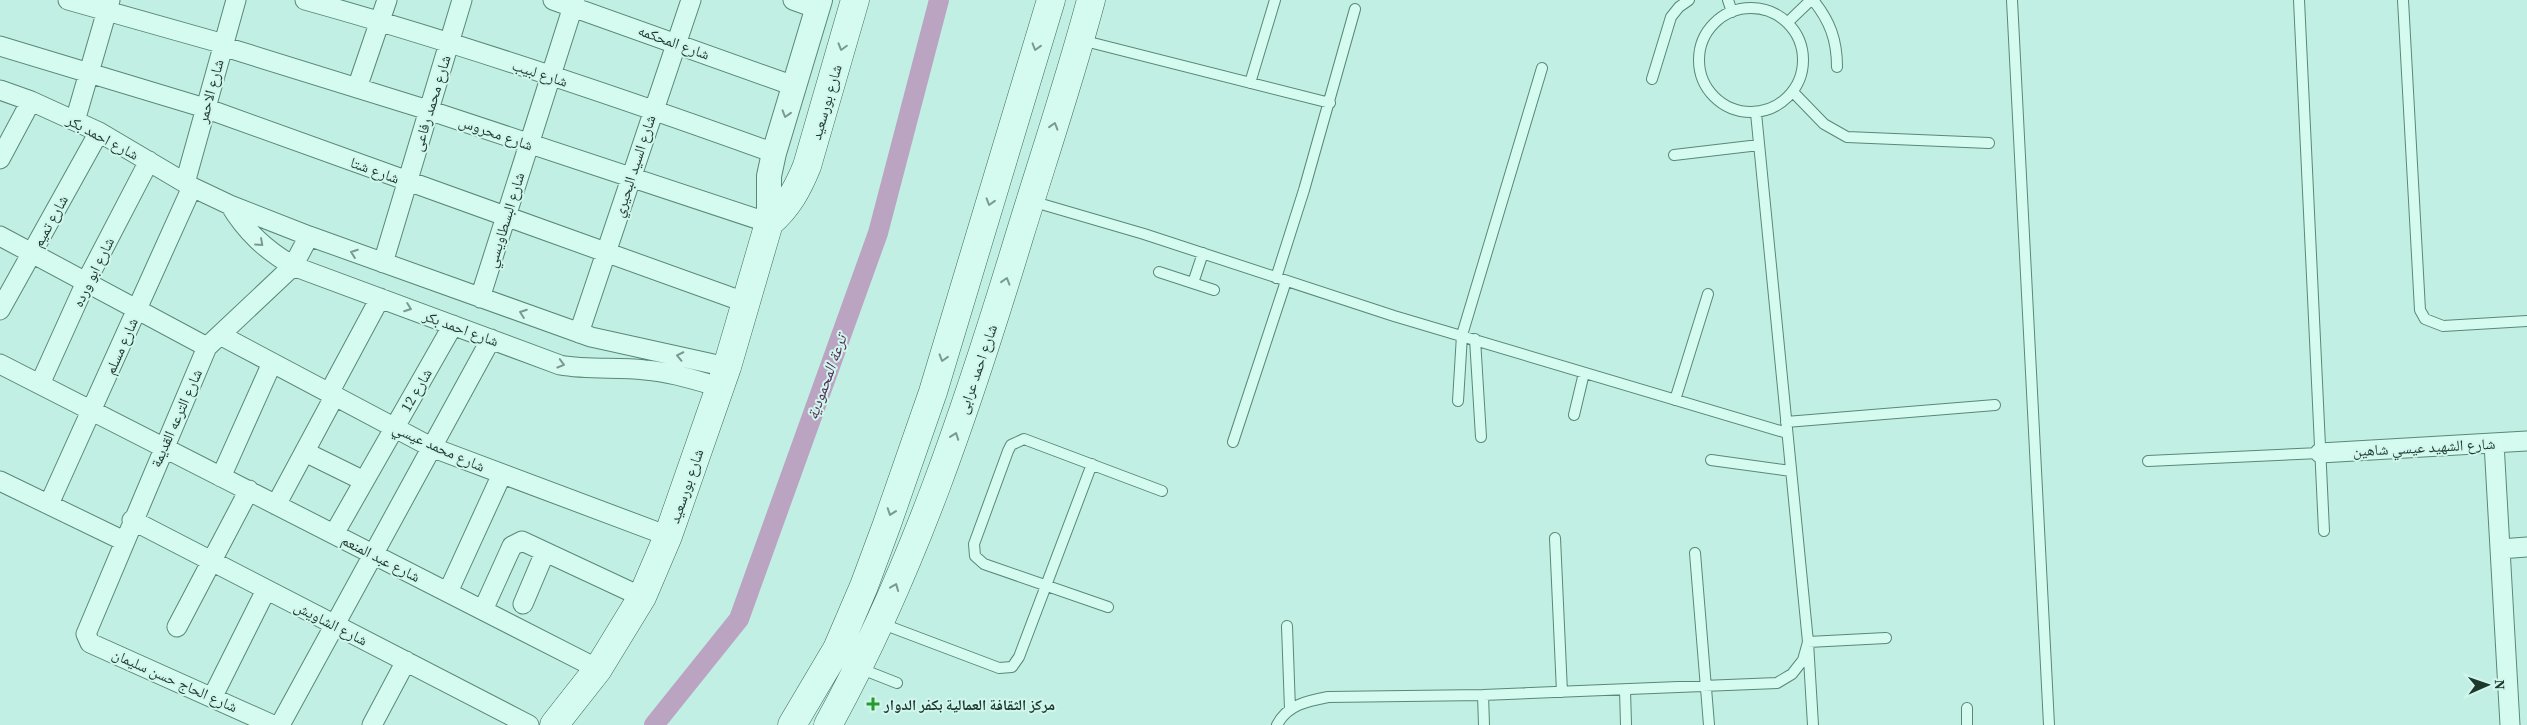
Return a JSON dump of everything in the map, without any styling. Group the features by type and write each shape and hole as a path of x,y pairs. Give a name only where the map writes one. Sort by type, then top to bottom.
{"main road":[{"name":"شارع بورسعيد","path":"554,725 598,669 642,597 668,536 724,377 769,223 780,213 796,191 807,166 855,0"},
{"path":"792,725 836,649 864,586 887,524 933,392 1050,0"},
{"name":"شارع احمد عرابى","path":"828,725 859,668 880,623 958,427 982,358 1031,201 1091,0"}],"street":[{"name":"شارع محروس","path":"68,0 109,6 769,223"},
{"name":"شارع الاحمر","path":"189,185 205,108 236,0"},
{"path":"357,88 387,0"},
{"name":"شارع محمد رفاعى","path":"382,263 462,0"},
{"name":"شارع المحكمه","path":"553,0 574,3 794,86"},
{"name":"شارع السيد البحيري","path":"588,368 585,335 605,253 691,0"},
{"path":"792,0 819,4"},
{"name":"شارع لبيب","path":"309,1 450,43 551,76 774,153"},
{"name":"شارع البسطاويسي","path":"480,298 574,3"},
{"name":"شارع بورسعيد","path":"769,223 769,176 774,153 819,4"},
{"path":"75,121 109,6"},
{"name":"شارع شتا","path":"0,46 205,108 747,303"},
{"name":"شارع احمد بكر","path":"0,90 31,101 99,132 189,185 230,205 382,263 585,335 724,377"},
{"path":"0,159 31,101"},
{"name":"شارع تميم","path":"0,310 99,132"},
{"name":"شارع ابو ورده","path":"40,384 86,282 149,161"},
{"name":"شارع مسلم","path":"49,504 137,309 189,185"},
{"name":"شارع احمد بكر","path":"230,205 239,220 263,246 293,266 560,365 724,377"},
{"name":"شارع محمد عيسي","path":"0,236 137,309 272,363 431,447 668,536"},
{"name":"شارع الترعه القديمة","path":"86,629 163,447 214,341 293,266 309,236"},
{"path":"276,505 305,452 380,298"},
{"name":"شارع 12","path":"334,534 453,325"},
{"path":"280,725 372,554 492,339"},
{"path":"613,368 616,343"},
{"path":"221,476 272,363"},
{"name":"شارع عبد المنعم","path":"0,364 598,669"},
{"name":"شارع الشهيد عيسي شاهين","path":"2320,453 2527,441"},
{"path":"2494,443 2510,725"},
{"path":"305,452 364,481"},
{"path":"448,592 502,474"},
{"path":"0,480 124,541"},
{"path":"177,627 248,490"},
{"name":"شارع الشاويش","path":"132,520 529,725"},
{"path":"483,610 512,546 522,541 642,597"},
{"path":"2500,549 2527,547"},
{"path":"523,604 546,552"},
{"path":"213,696 266,590"},
{"name":"شارع الحاج حسن سليمان","path":"86,629 87,639 90,643 213,696 273,725"},
{"path":"372,725 406,662"}],"lane":[{"path":"1250,83 1275,0"},
{"path":"1652,79 1671,17 1679,7 1689,0"},
{"path":"1728,0 1732,12"},
{"path":"1788,22 1812,0 1824,14 1832,30 1837,49 1837,67"},
{"path":"2012,0 2049,725"},
{"path":"2299,0 2324,531"},
{"path":"2402,0 2420,310 2425,319 2443,326 2527,321"},
{"path":"1744,7 1768,10 1788,22 1798,38 1803,56 1801,75 1793,92 1777,106 1756,113 1733,110 1713,97 1701,77 1698,54 1706,32 1722,15 1744,7"},
{"path":"1233,442 1281,279 1355,9"},
{"path":"1080,40 1330,103"},
{"path":"1458,401 1462,335 1542,68"},
{"path":"1793,92 1824,124 1847,137 1989,143"},
{"path":"1756,113 1808,642 1813,725"},
{"path":"1674,154 1759,145"},
{"path":"1031,201 1203,253 1394,316 1787,433"},
{"path":"1193,284 1203,253"},
{"path":"1159,272 1214,290"},
{"path":"1675,400 1708,294"},
{"path":"1475,339 1481,438"},
{"path":"1574,416 1584,372"},
{"path":"1786,422 1995,405"},
{"path":"1108,607 984,564 975,556 974,544 1011,444 1024,439 1162,491"},
{"path":"2148,461 2320,453"},
{"path":"1711,460 1791,471"},
{"path":"880,623 1006,668 1012,666 1019,657 1092,464"},
{"path":"1554,538 1562,692"},
{"path":"1695,553 1708,687 1709,725"},
{"path":"1287,626 1290,709"},
{"path":"1808,642 1886,638"},
{"path":"1277,725 1283,714 1290,709 1309,701 1328,697 1483,695 1777,683 1792,674 1798,667 1803,660 1808,642"},
{"path":"859,668 898,683"},
{"path":"1625,690 1626,725"},
{"path":"1483,695 1484,725"},
{"path":"1967,708 1967,725"}],"waterway":[{"name":"ترعة المحمودية","path":"654,725 739,619 878,233 939,0"}],"place":[{"name":"مركز الثقافة العمالية بكفر الدوار","path":"873,704"}]}
